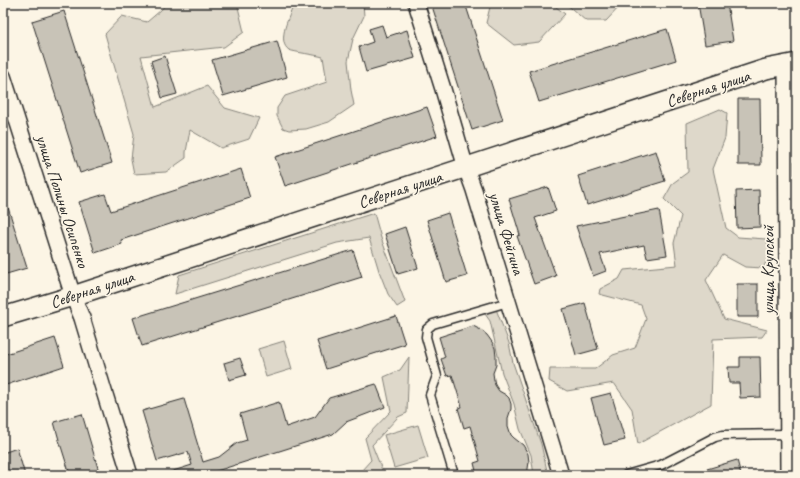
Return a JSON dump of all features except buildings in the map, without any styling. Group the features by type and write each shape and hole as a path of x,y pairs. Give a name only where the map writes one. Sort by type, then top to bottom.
{"street":[{"name":"улица Фейгина","path":"416,3 561,475"},
{"name":"Северная улица","path":"3,317 73,296 766,69 791,64"},
{"name":"улица Крупской","path":"788,475 791,64"},
{"name":"улица Полины Осипенко","path":"3,76 73,296 82,318 130,475"}],"lane":[{"path":"454,475 430,395 437,376 426,337 427,329 433,324 508,302"},
{"path":"626,475 661,465 715,437 723,435 788,434"}],"shaded area":[{"path":"167,3 237,3 244,32 224,47 141,56 155,107 207,86 225,108 259,118 249,139 221,148 190,130 186,158 166,172 134,174 131,159 134,134 105,34 122,16 147,22"},
{"path":"302,3 363,3 364,16 353,39 348,61 354,105 329,122 306,129 289,130 283,128 277,116 277,108 285,96 327,82 323,57 289,50 284,42 284,30 292,9"},
{"path":"491,3 551,3 565,14 539,42 514,45 486,23"},
{"path":"565,3 623,3 606,21 586,21"},
{"path":"720,109 727,113 725,138 713,169 726,228 738,237 766,239 771,253 763,268 745,267 723,255 706,280 724,319 767,330 762,337 713,339 711,404 638,444 632,409 614,383 567,391 549,381 550,369 595,369 613,355 635,348 646,319 641,305 599,294 600,289 619,279 624,270 677,265 674,243 681,216 664,199 673,183 688,172 687,123"},
{"path":"374,213 381,238 405,302 397,307 388,294 369,238 337,243 175,294 179,275"},
{"path":"496,309 509,343 513,363 541,444 548,475 534,475 531,455 520,429 514,404 502,373 490,321 485,314"},
{"path":"284,341 292,369 266,377 258,349"},
{"path":"409,357 407,413 398,417 372,445 384,475 361,475 361,471 371,460 365,438 391,411 384,377 400,370"},
{"path":"418,425 428,458 394,468 384,435"}]}
